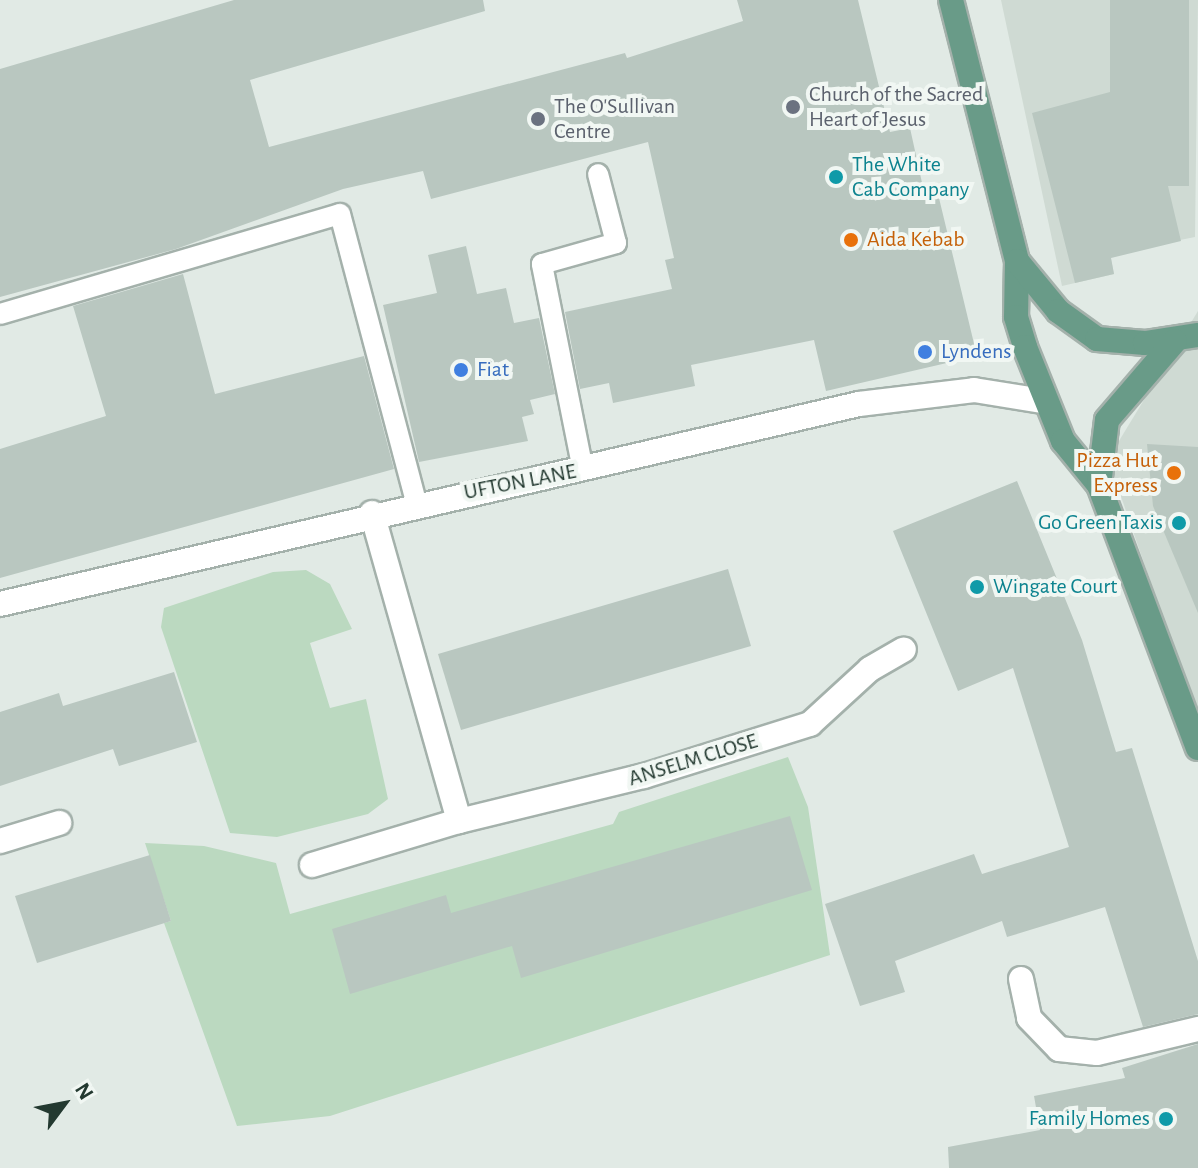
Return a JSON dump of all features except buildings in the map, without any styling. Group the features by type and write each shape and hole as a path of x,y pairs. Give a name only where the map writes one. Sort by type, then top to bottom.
{"main road":[{"path":"951,0 1017,261 1016,317 1043,401 1099,485 1198,748"},
{"path":"1017,261 1088,335 1186,338"},
{"path":"1099,485 1107,420 1186,338"}],"street":[{"name":"UFTON LANE","path":"0,604 416,502 583,470 917,394 974,390 1043,401"},
{"path":"372,513 459,821"},
{"name":"ANSELM CLOSE","path":"312,865 459,821 644,776 810,724 870,669 904,649"},
{"path":"0,841 59,823"},
{"path":"1021,979 1029,1018 1059,1049 1097,1053 1198,1029"}],"lane":[{"path":"583,470 542,264 616,243 598,174"},
{"path":"0,314 340,214 416,502"}],"shaded area":[{"path":"1001,0 1198,0 1195,237 1110,254 1114,274 1062,286"},
{"path":"1198,311 1198,719 1108,459"}],"green space":[{"path":"306,570 330,584 352,629 310,643 330,708 366,699 388,799 368,814 277,837 230,833 161,627 164,608 273,572"},
{"path":"788,757 808,807 830,955 330,1116 237,1126 164,923 171,921 145,843 204,846 276,863 290,914 613,824 619,812"}],"place":[{"name":"Church of the Sacred Heart of Jesus","path":"793,107"},
{"name":"The O'Sullivan Centre","path":"538,119"},
{"name":"The White Cab Company","path":"836,177"},
{"name":"Aida Kebab","path":"851,240"},
{"name":"Lyndens","path":"925,352"},
{"name":"Fiat","path":"461,370"},
{"name":"Pizza Hut Express","path":"1174,473"},
{"name":"Go Green Taxis","path":"1179,523"},
{"name":"Wingate Court","path":"977,587"},
{"name":"Family Homes","path":"1166,1119"}]}
